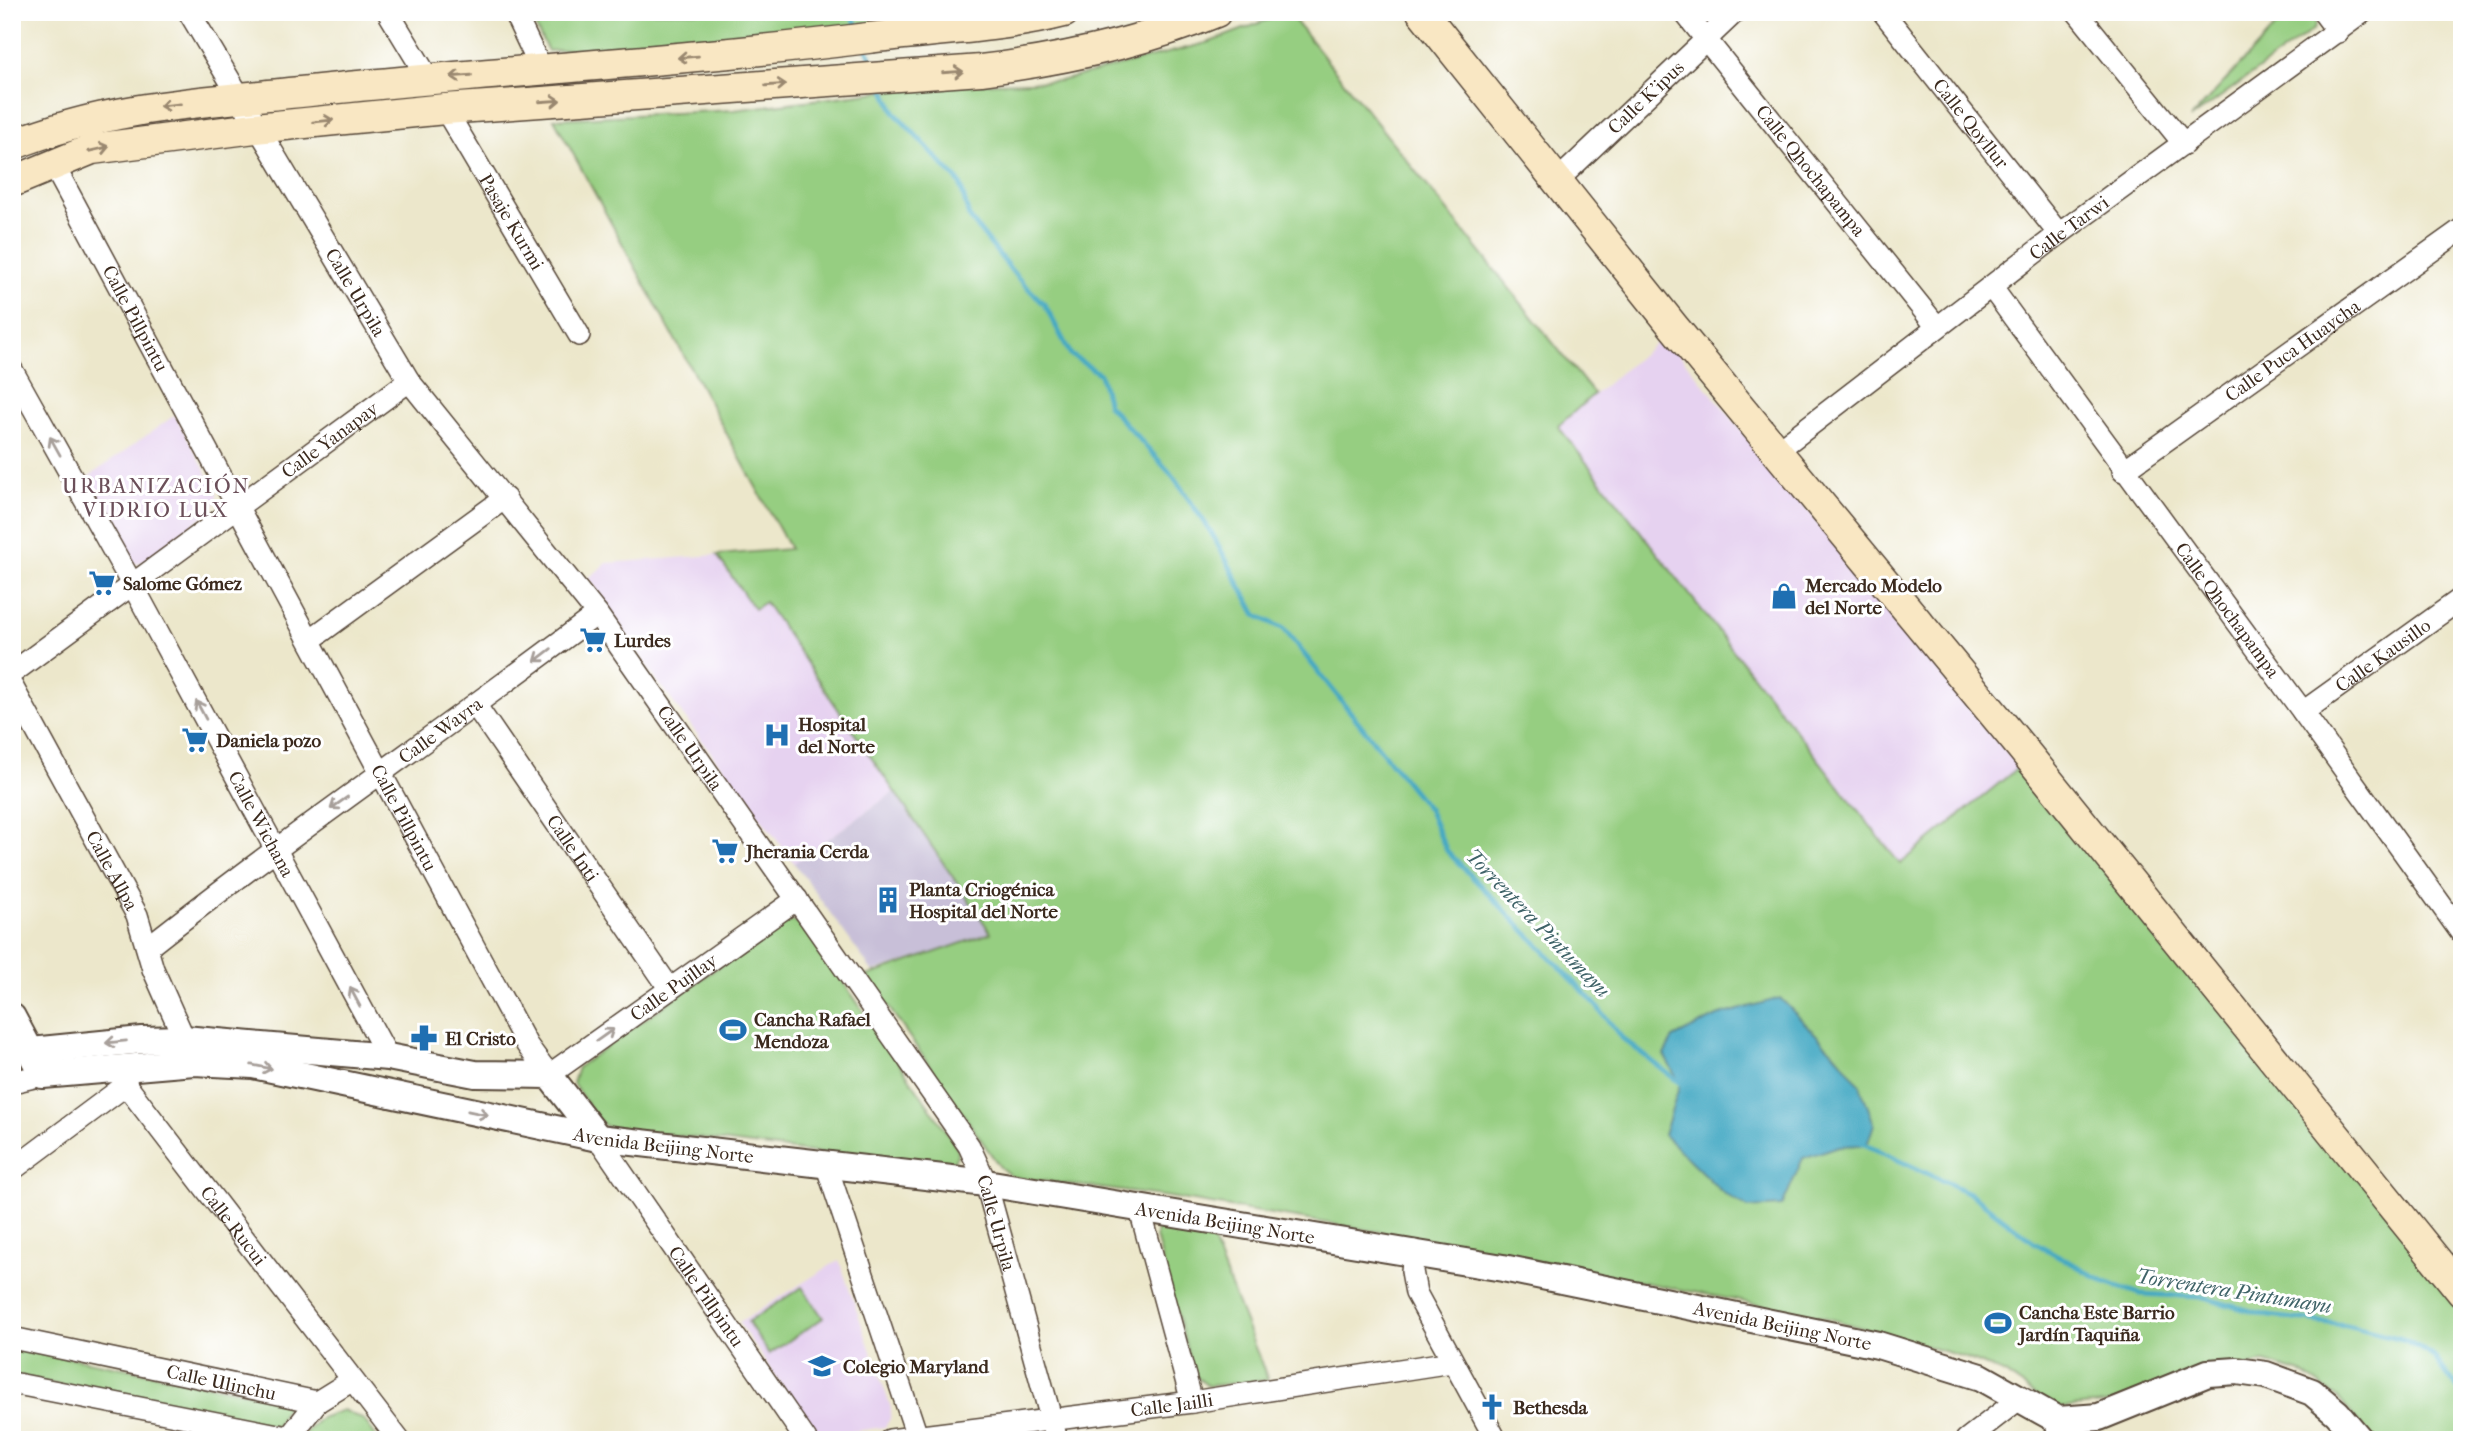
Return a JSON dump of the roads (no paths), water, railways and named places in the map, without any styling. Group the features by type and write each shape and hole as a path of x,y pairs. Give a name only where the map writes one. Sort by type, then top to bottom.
{"main road":[{"path":"12,145 86,119 142,108 428,78 542,71 829,44 1064,12"},
{"path":"12,182 53,164 102,148 255,128 445,109 856,80 1056,61 1128,42 1216,12"},
{"path":"1422,12 2462,1292"}],"street":[{"name":"Calle Urpila","path":"189,12 255,128 409,381 597,614 970,1146 986,1183 1057,1440"},
{"path":"388,12 428,78"},
{"path":"514,12 542,71"},
{"name":"Calle Qhochapampa","path":"1684,12 1937,327"},
{"name":"Calle K'ipus","path":"1557,181 1704,38 1735,12"},
{"name":"Calle Qoyllur","path":"1883,12 2059,233"},
{"path":"2077,12 2184,144"},
{"path":"2323,12 2338,32"},
{"name":"Calle Tarwi","path":"1778,450 1937,327 1992,288 2059,233 2363,12"},
{"name":"Pasaje Kurmi","path":"445,109 579,335"},
{"name":"Calle Pillpintu","path":"53,164 239,505 527,1045 598,1138 806,1440"},
{"name":"Calle Puca Huaycha","path":"2123,471 2462,229"},
{"name":"Calle Qhochapampa","path":"1992,288 2462,934"},
{"name":"Calle Wichana","path":"12,370 132,584 388,1056"},
{"name":"Calle Yanapay","path":"12,673 409,381"},
{"path":"310,640 505,498"},
{"name":"Calle Kausillo","path":"2303,712 2462,597"},
{"name":"Calle Wayra","path":"148,947 275,848 476,706 597,614"},
{"name":"Calle Allpa","path":"12,686 137,915 153,969 189,1051"},
{"name":"Calle Inti","path":"476,706 670,989"},
{"name":"Calle Pujllay","path":"550,1075 797,900"},
{"name":"Avenida Beijing Norte","path":"20,1036 142,1040 598,1138 986,1183 1414,1251 1878,1345 1981,1377 2019,1399 2058,1430 2099,1417 2186,1379 2208,1373 2237,1371 2275,1378 2312,1392 2337,1413 2360,1440"},
{"name":"Avenida Beijing Norte","path":"20,1036 43,1075"},
{"name":"Avenida Beijing Norte","path":"12,1082 43,1075 127,1077 189,1051 388,1056 475,1074 550,1075"},
{"path":"12,1170 127,1077"},
{"name":"Calle Rucui","path":"127,1077 351,1381"},
{"path":"826,1164 917,1436"},
{"path":"1139,1206 1192,1402"},
{"path":"1414,1251 1412,1271 1416,1293 1496,1440"},
{"name":"Calle Ulinchu","path":"12,1338 317,1402"},
{"name":"Calle Jailli","path":"890,1440 1192,1402 1452,1362"},
{"path":"12,1382 287,1438 317,1402 351,1381 399,1440"},
{"path":"1966,1440 2019,1399"}],"water":[{"path":"1780,998 1840,1059 1860,1085 1874,1124 1867,1145 1839,1146 1803,1158 1782,1206 1748,1208 1722,1192 1664,1135 1680,1084 1664,1055 1673,1038 1717,1016"}],"waterway":[{"name":"Torrentera Pintumayu","path":"851,12 859,31"},
{"name":"Torrentera Pintumayu","path":"867,49 876,69"},
{"name":"Torrentera Pintumayu","path":"884,88 895,113 960,183 969,217 1016,276 1045,305 1071,355 1100,374 1108,405 1173,476 1211,532 1256,615 1284,629 1428,809 1447,851 1591,999 1622,1038 1684,1086"},
{"name":"Torrentera Pintumayu","path":"1862,1143 1971,1194 2034,1242 2105,1282 2140,1294 2200,1297 2269,1316 2346,1325 2406,1340 2434,1357 2462,1394"}],"place":[{"name":"Salome Gómez","path":"102,583"},
{"name":"Mercado Modelo del Norte","path":"1784,596"},
{"name":"Lurdes","path":"593,640"},
{"name":"Hospital del Norte","path":"777,735"},
{"name":"Daniela pozo","path":"195,740"},
{"name":"Jherania Cerda","path":"725,851"},
{"name":"Planta Criogénica Hospital del Norte","path":"888,900"},
{"name":"Cancha Rafael Mendoza","path":"733,1030"},
{"name":"El Cristo","path":"424,1038"},
{"name":"Cancha Este Barrio Jardín Taquiña","path":"1998,1323"},
{"name":"Colegio Maryland","path":"822,1366"},
{"name":"Bethesda","path":"1492,1407"}],"district":[{"name":"URBANIZACIÓN VIDRIO LUX","path":"156,498"}]}
